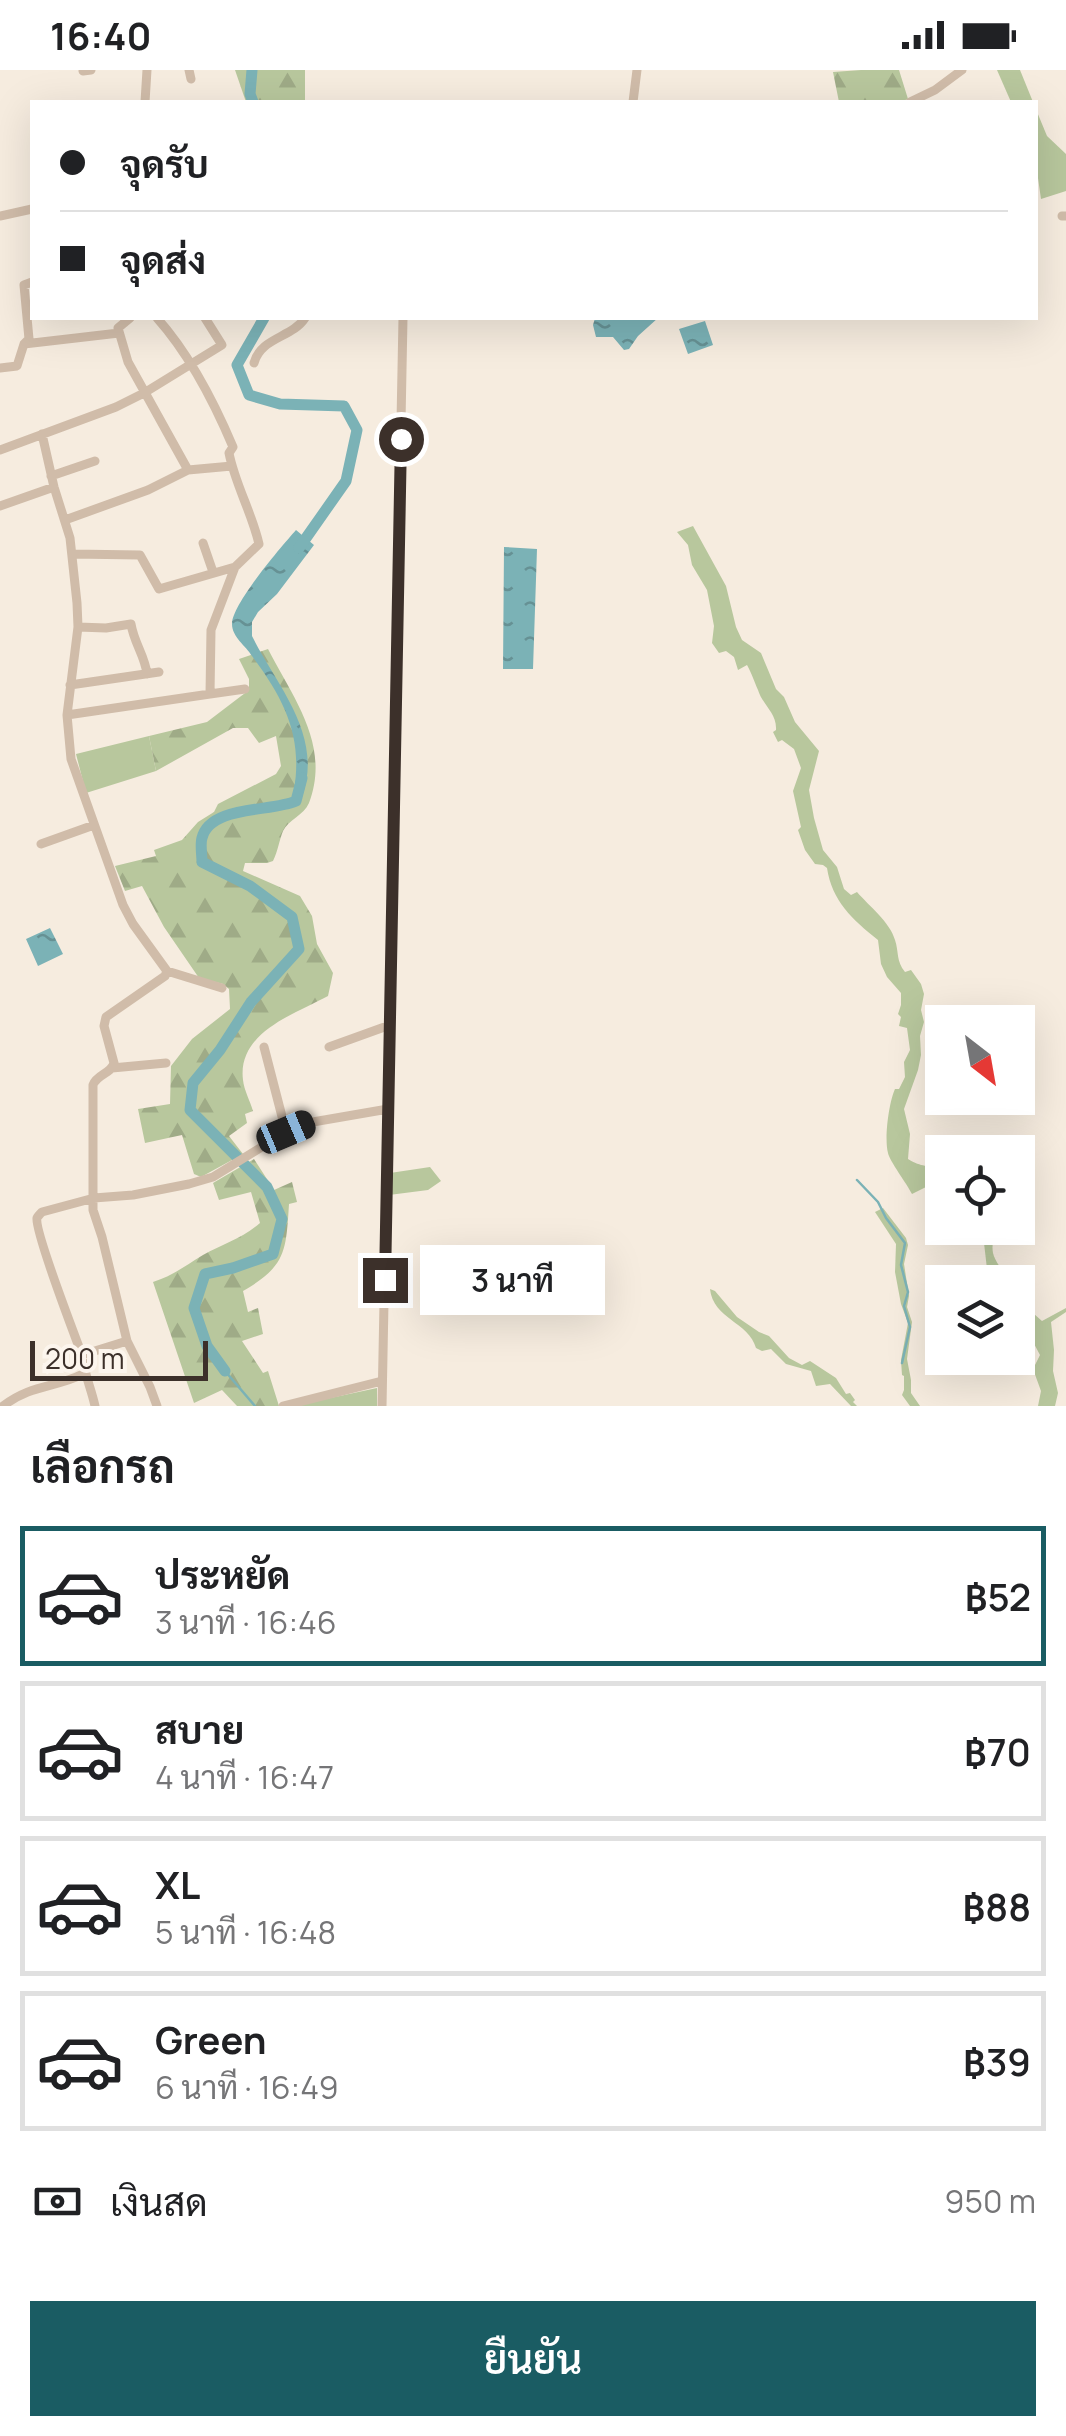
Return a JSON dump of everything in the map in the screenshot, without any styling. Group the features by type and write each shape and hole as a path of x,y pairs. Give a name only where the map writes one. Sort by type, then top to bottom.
{"street":[{"path":"633,100 636,70"},
{"path":"914,100 962,70"},
{"path":"143,71 145,100"},
{"path":"0,216 30,209"},
{"path":"0,368 16,366 29,339 24,285 30,283"},
{"path":"128,320 118,328 128,362 188,470"},
{"path":"159,320 220,415 233,447 229,453 232,466 259,544 235,568 211,630 210,694"},
{"path":"0,450 116,407 222,345 206,320"},
{"path":"254,362 263,346 304,320"},
{"path":"382,1406 403,320"},
{"path":"24,344 119,332"},
{"path":"42,434 72,554 78,627 67,715 72,759 123,906 133,924 167,971 222,988"},
{"path":"51,476 95,461"},
{"path":"66,520 148,490 188,470 232,466"},
{"path":"0,506 54,488"},
{"path":"203,543 214,572"},
{"path":"72,554 140,555 159,588 235,568"},
{"path":"78,627 131,624 137,648 146,661 147,674"},
{"path":"70,685 159,672"},
{"path":"67,715 245,688"},
{"path":"41,844 94,825"},
{"path":"112,1068 106,1018 166,976 167,971"},
{"path":"329,1047 390,1025"},
{"path":"264,1046 286,1132"},
{"path":"157,1406 126,1341 93,1210 93,1085 99,1075 112,1068 166,1062"},
{"path":"95,1406 37,1220 42,1212 94,1198 161,1191 212,1177 307,1123 388,1108"},
{"path":"82,1355 126,1341"},
{"path":"2,1405 34,1388 84,1374"},
{"path":"283,1406 382,1382"}],"green space":[{"path":"235,70 305,70 305,100 245,100"},
{"path":"899,70 908,99 839,100 833,72"},
{"path":"997,70 1020,70 1032,100 1010,100"},
{"path":"1038,114 1047,136 1066,154 1066,191 1041,199"},
{"path":"693,526 726,586 742,640 761,653 795,722 819,751 809,790 814,818 823,850 837,867 844,889 851,895 857,892 879,914 895,940 902,968 905,972 911,970 921,984 921,1055 904,1109 910,1134 908,1159 925,1165 925,1188 912,1194 887,1146 889,1111 895,1089 899,1089 905,1077 904,1062 910,1050 907,1028 899,1026 901,993 881,964 878,940 845,908 833,890 827,868 815,864 805,850 793,791 801,768 794,749 782,740 778,742 773,732 774,719 747,665 738,670 734,657 726,651 719,653 712,643 714,626 707,590 692,565 688,545 677,532"},
{"path":"268,649 306,723 315,761 315,782 307,807 283,831 273,861 245,863 243,871 300,896 312,916 317,944 333,973 328,996 271,1027 249,1049 243,1080 253,1111 245,1114 247,1123 229,1136 243,1154 201,1177 194,1174 182,1135 145,1143 138,1109 170,1104 171,1066 192,1039 230,1009 229,989 199,978 142,886 125,891 115,866 156,856 154,850 182,840 218,804 276,774 281,766 276,736 259,743 248,728 233,728 156,771 149,736 207,722 249,690 249,679 239,659"},
{"path":"149,736 156,771 86,793 76,754"},
{"path":"254,1159 274,1190 292,1182 297,1202 289,1204 287,1234 276,1265 243,1291 248,1312 258,1308 263,1334 242,1341 263,1373 268,1371 279,1406 237,1406 222,1390 194,1403 153,1282 260,1223 251,1192 219,1200 213,1183"},
{"path":"430,1167 441,1181 428,1190 389,1195 390,1173"},
{"path":"883,1208 908,1245 904,1264 912,1322 907,1359 911,1393 920,1406 910,1406 902,1395 901,1360 908,1323 895,1272 896,1244 875,1212"},
{"path":"984,1245 993,1245 999,1265 987,1265"},
{"path":"710,1289 737,1317 769,1336 789,1358 802,1365 810,1361 836,1378 857,1406 851,1406 830,1384 816,1386 811,1371 786,1364 771,1349 756,1348 746,1332 717,1307"},
{"path":"1066,1308 1051,1322 1058,1393 1055,1406 1038,1406 1041,1391 1035,1365 1040,1355 1035,1346 1035,1315 1042,1321"},
{"path":"377,1388 377,1406 293,1406"}],"water":[{"path":"594,320 656,320 624,350 613,337 596,337"},
{"path":"705,321 713,345 688,354 679,329"},
{"path":"296,530 314,545 277,594 258,612 252,622 252,636 303,733 307,774 302,797 294,790 296,752 282,703 232,624 248,590"},
{"path":"504,547 537,549 533,669 503,669"},
{"path":"50,928 63,954 38,966 26,939"}],"waterway":[{"path":"252,70 252,100"},
{"path":"263,320 237,365 249,395 280,404 344,406 357,430 346,481 299,548"},
{"path":"225,1371 207,1346 194,1308 205,1274 273,1254 282,1219 267,1187 190,1110 193,1083 251,1002 299,949 292,917 250,886 202,862 201,840 207,827 229,815 296,801 302,778"},
{"path":"857,1180 878,1202 905,1243 901,1265 908,1292 904,1306 910,1327 902,1363"},
{"path":"225,1371 255,1406"}],"route":[{"path":"385,1280 401,439"}]}
